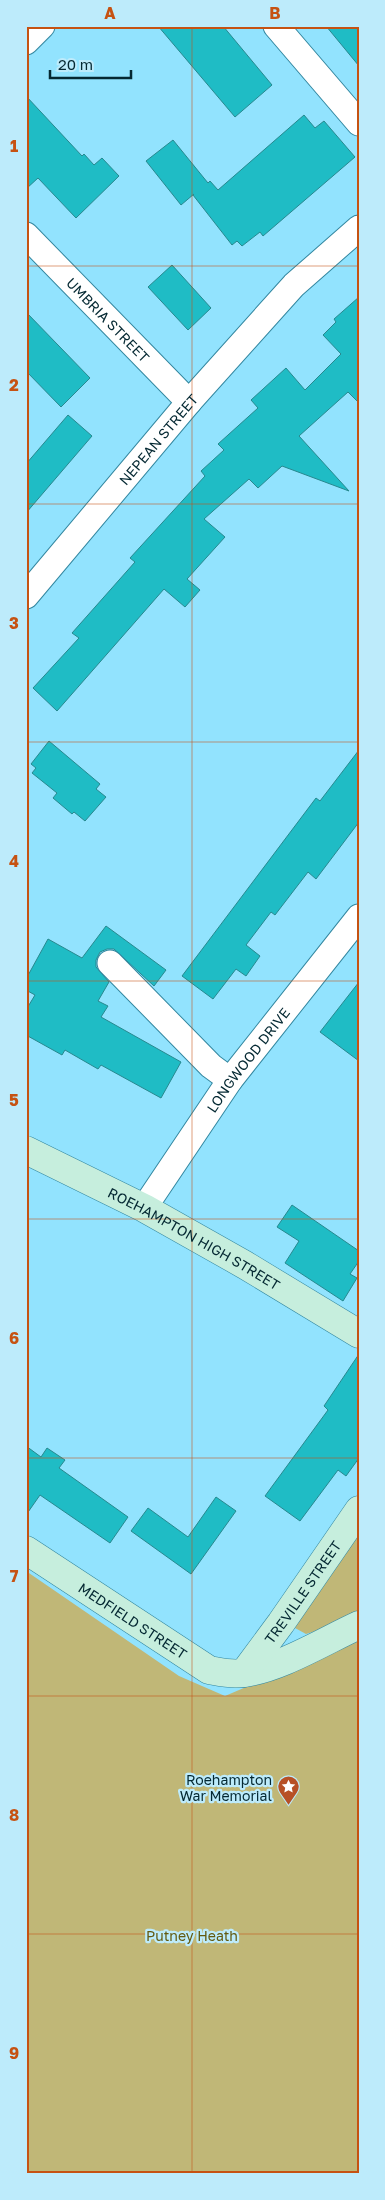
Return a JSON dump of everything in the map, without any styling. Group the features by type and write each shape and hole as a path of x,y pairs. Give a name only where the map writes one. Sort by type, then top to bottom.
{"street":[{"path":"26,42 42,26"},
{"path":"276,26 358,120"},
{"name":"NEPEAN STREET","path":"26,596 189,402 294,285 359,228"},
{"name":"UMBRIA STREET","path":"26,235 189,402"},
{"name":"LONGWOOD DRIVE","path":"144,1208 230,1080 357,922"},
{"path":"110,963 211,1066 230,1080"},
{"name":"ROEHAMPTON HIGH STREET","path":"26,1150 144,1208 245,1265 359,1334"},
{"name":"TREVILLE STREET","path":"244,1673 281,1624 359,1510"},
{"name":"MEDFIELD STREET","path":"26,1550 208,1670 226,1674 244,1673 275,1664 359,1625"}],"green space":[{"path":"359,1531 359,1611 332,1626 306,1634 295,1628 308,1601"},
{"name":"Putney Heath","path":"26,1571 179,1676 225,1696 359,1639 359,2174 26,2174"}],"building":[{"path":"158,26 223,26 272,85 235,117"},
{"path":"326,26 359,26 359,66"},
{"path":"26,96 82,156 84,154 94,165 102,158 119,176 76,218 38,178 26,189"},
{"path":"304,115 315,128 324,121 355,157 263,236 260,232 242,246 237,241 232,245 194,194 181,205 146,161 173,140 208,183 210,181 218,190"},
{"path":"172,265 211,308 188,330 148,287"},
{"path":"359,297 359,403 348,392 299,436 349,491 282,466 258,488 249,479 204,519 225,537 187,579 200,590 185,607 164,589 57,711 33,688 79,638 72,633 135,562 130,558 205,476 201,471 224,450 218,444 258,408 251,400 286,368 305,390 341,354 323,335 336,322 334,319"},
{"path":"26,312 90,378 61,407 26,371"},
{"path":"68,415 92,436 26,513 26,464"},
{"path":"49,741 100,784 96,789 106,797 85,821 74,812 72,814 53,798 57,793 32,773 36,768 31,764"},
{"path":"359,750 359,822 316,879 308,872 275,915 271,912 246,945 260,956 246,976 236,969 213,999 182,976 316,798 320,801"},
{"path":"106,926 166,970 154,986 114,949 100,952 96,960 96,967 109,982 98,1001 108,1006 101,1017 181,1062 161,1098 101,1065 98,1069 65,1050 62,1055 26,1035 26,1010 35,995 26,990 26,979 48,939 82,958"},
{"path":"359,982 359,1061 320,1032"},
{"path":"292,1205 359,1251 359,1261 350,1274 357,1278 343,1301 285,1263 299,1241 277,1227"},
{"path":"359,1354 359,1458 346,1476 338,1470 300,1521 265,1496 328,1410 324,1406"},
{"path":"26,1446 41,1457 47,1448 65,1460 59,1468 128,1517 110,1543 40,1495 26,1515"},
{"path":"216,1497 236,1511 191,1574 131,1531 148,1508 188,1537"}],"place":[{"name":"Roehampton War Memorial","path":"288,1806"}]}
